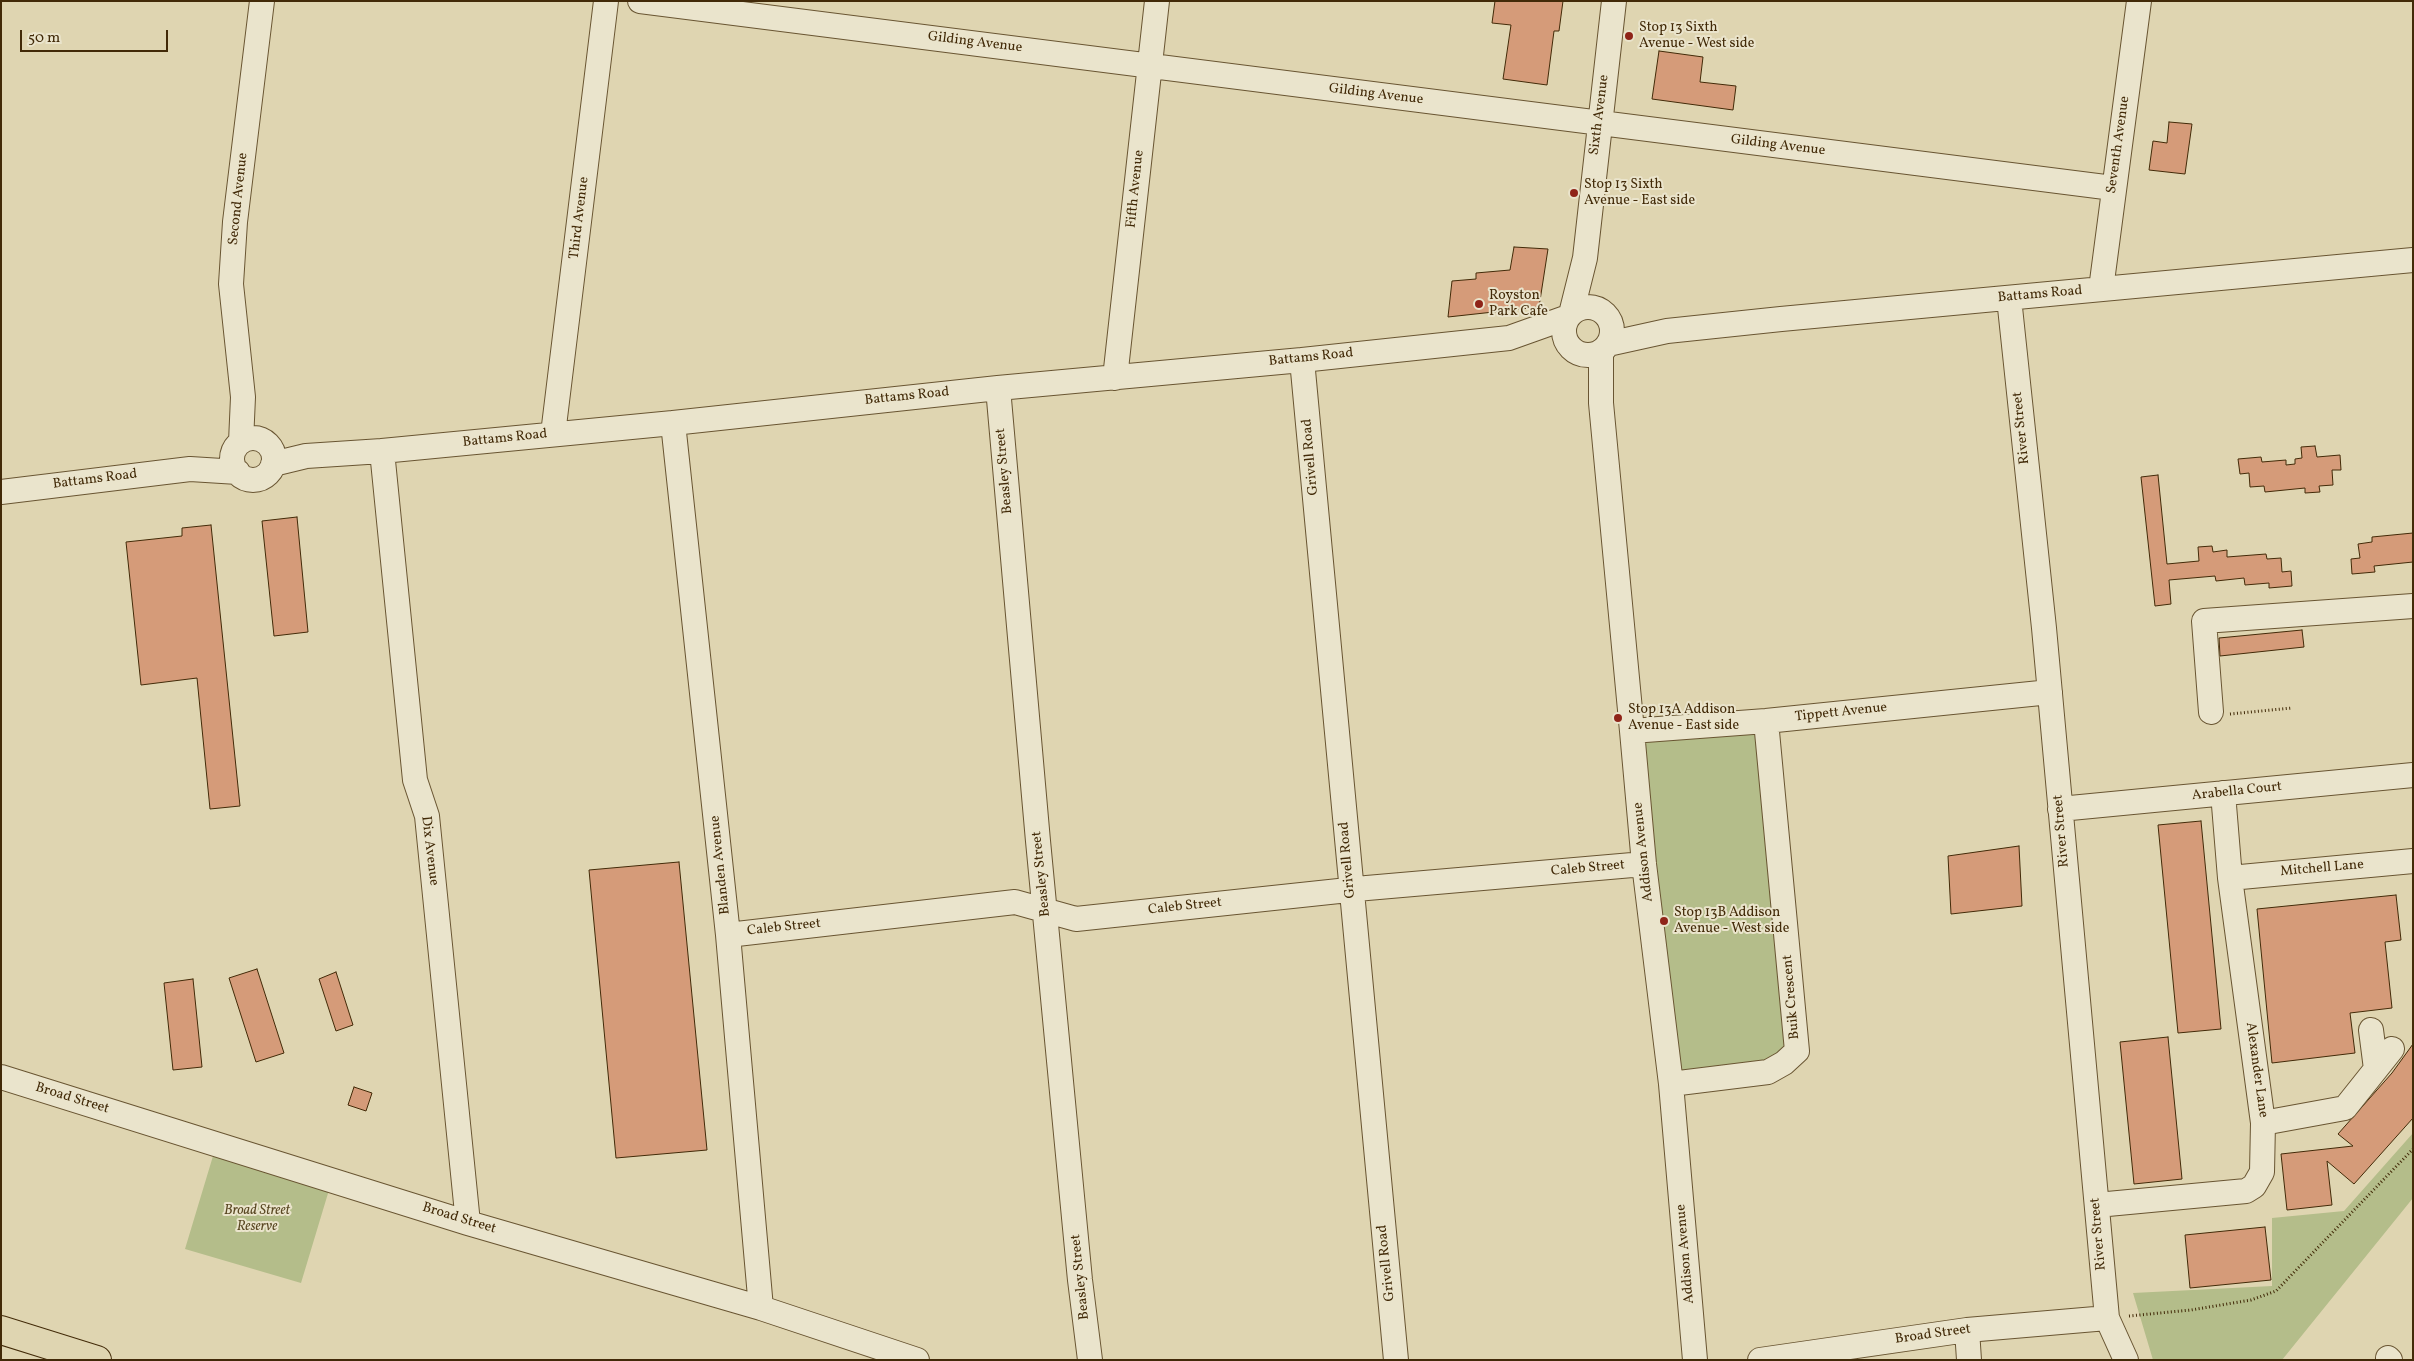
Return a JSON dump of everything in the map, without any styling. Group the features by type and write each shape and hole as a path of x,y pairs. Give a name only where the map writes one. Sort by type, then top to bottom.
{"highway":[{"path":"1,1330 97,1360"}],"street":[{"name":"Second Avenue","path":"238,472 232,461 256,448 243,397 231,284 235,222 262,1"},
{"name":"Third Avenue","path":"553,434 606,1"},
{"name":"Gilding Avenue","path":"640,1 2113,188"},
{"name":"Fifth Avenue","path":"1115,378 1157,1"},
{"name":"Sixth Avenue","path":"1569,315 1585,258 1614,1"},
{"name":"Seventh Avenue","path":"2101,290 2139,1"},
{"name":"Sixth Avenue","path":"1585,258 1591,292 1602,312"},
{"name":"Battams Road","path":"190,469 256,448 306,456 382,451 1509,338 1591,349 1667,331 2413,260"},
{"name":"River Street","path":"2009,298 2050,692 2107,1318 2126,1360"},
{"path":"1588,306 1602,312 1612,328 1591,349 1563,332 1564,323 1569,315 1576,309 1588,306"},
{"name":"Battams Road","path":"1602,312 1667,331"},
{"name":"Battams Road","path":"1509,338 1569,315"},
{"name":"Addison Avenue","path":"1591,349 1601,403 1644,864 1671,1084 1695,1360"},
{"name":"Grivell Road","path":"1302,360 1396,1360"},
{"name":"Beasley Street","path":"998,388 1038,841 1080,1280 1090,1360"},
{"name":"Blanden Avenue","path":"673,423 728,935 761,1308"},
{"name":"Battams Road","path":"1,492 190,469 238,472 247,479 254,480 263,477 256,448"},
{"name":"Dix Avenue","path":"382,451 415,780 426,816 468,1223"},
{"path":"2216,714 2204,620 2413,606"},
{"name":"Tippett Avenue","path":"1632,731 1766,721 2050,692"},
{"name":"Buik Crescent","path":"1671,1084 1768,1072 1784,1063 1797,1051 1766,721"},
{"name":"Arabella Court","path":"2060,809 2413,775"},
{"name":"Alexander Lane","path":"2097,1205 2246,1190 2254,1186 2262,1172 2263,1123 2230,878 2223,794"},
{"name":"Caleb Street","path":"728,935 1015,902 1076,919 1351,890 1644,864"},
{"name":"Mitchell Lane","path":"2230,878 2412,865"},
{"path":"2371,1030 2376,1070"},
{"path":"2263,1123 2345,1108 2392,1049"},
{"name":"Broad Street","path":"1,1077 468,1223 761,1308 917,1360"},
{"name":"Broad Street","path":"1760,1360 1966,1330 2107,1318"},
{"path":"1966,1330 1970,1360"}],"path":[{"path":"2216,714 2292,708"},
{"path":"2107,1318 2191,1310 2251,1300 2276,1291 2413,1149"}],"green space":[{"path":"1766,721 1797,1051 1784,1063 1671,1084 1632,731"},
{"path":"2413,1133 2413,1198 2282,1360 2153,1360 2133,1293 2272,1286 2272,1218 2344,1211"},
{"name":"Broad Street Reserve","path":"213,1156 329,1190 301,1283 185,1249"}],"building":[{"path":"1495,1 1563,1 1559,31 1554,31 1547,85 1503,79 1511,25 1492,23"},
{"path":"1659,51 1703,57 1700,82 1736,86 1733,110 1652,99"},
{"path":"2169,122 2192,124 2185,174 2149,170 2153,141 2167,143"},
{"path":"1514,247 1548,249 1539,307 1448,317 1452,281 1476,279 1476,273 1510,270"},
{"path":"2315,446 2317,457 2340,455 2341,470 2332,470 2333,485 2319,486 2320,492 2305,493 2305,488 2265,492 2264,486 2250,487 2249,473 2240,474 2238,459 2261,457 2262,462 2286,460 2286,465 2295,464 2295,459 2302,458 2301,447"},
{"path":"2158,475 2167,564 2199,561 2198,547 2212,546 2213,552 2227,550 2227,557 2266,554 2267,559 2281,558 2282,572 2291,571 2292,586 2269,588 2269,583 2245,585 2244,578 2216,581 2215,576 2169,580 2171,604 2155,606 2141,477"},
{"path":"297,517 308,632 274,636 262,521"},
{"path":"211,525 240,806 210,809 197,678 141,685 126,542 182,536 182,528"},
{"path":"2413,533 2413,562 2374,566 2375,572 2352,574 2351,559 2360,558 2358,544 2372,542 2372,537"},
{"path":"2302,630 2304,647 2220,656 2219,638"},
{"path":"2201,821 2221,1029 2178,1033 2158,825"},
{"path":"2019,846 2022,906 1951,914 1948,856"},
{"path":"679,862 707,1150 616,1158 589,870"},
{"path":"2396,895 2401,940 2385,942 2392,1008 2350,1013 2355,1053 2272,1063 2257,909"},
{"path":"257,969 284,1053 256,1062 229,978"},
{"path":"336,972 353,1025 336,1031 319,979"},
{"path":"193,979 202,1067 173,1070 164,983"},
{"path":"2168,1037 2182,1179 2134,1184 2120,1042"},
{"path":"2413,1044 2413,1118 2354,1184 2327,1161 2332,1205 2287,1210 2281,1154 2353,1146 2338,1134 2392,1073"},
{"path":"354,1087 372,1093 366,1111 348,1105"},
{"path":"2265,1227 2271,1280 2190,1288 2185,1235"}],"place":[{"name":"Stop 13 Sixth Avenue - West side","path":"1629,36"},
{"name":"Stop 13 Sixth Avenue - East side","path":"1574,193"},
{"name":"Royston Park Cafe","path":"1479,304"},
{"name":"Stop 13A Addison Avenue - East side","path":"1618,718"},
{"name":"Stop 13B Addison Avenue - West side","path":"1664,921"}]}
